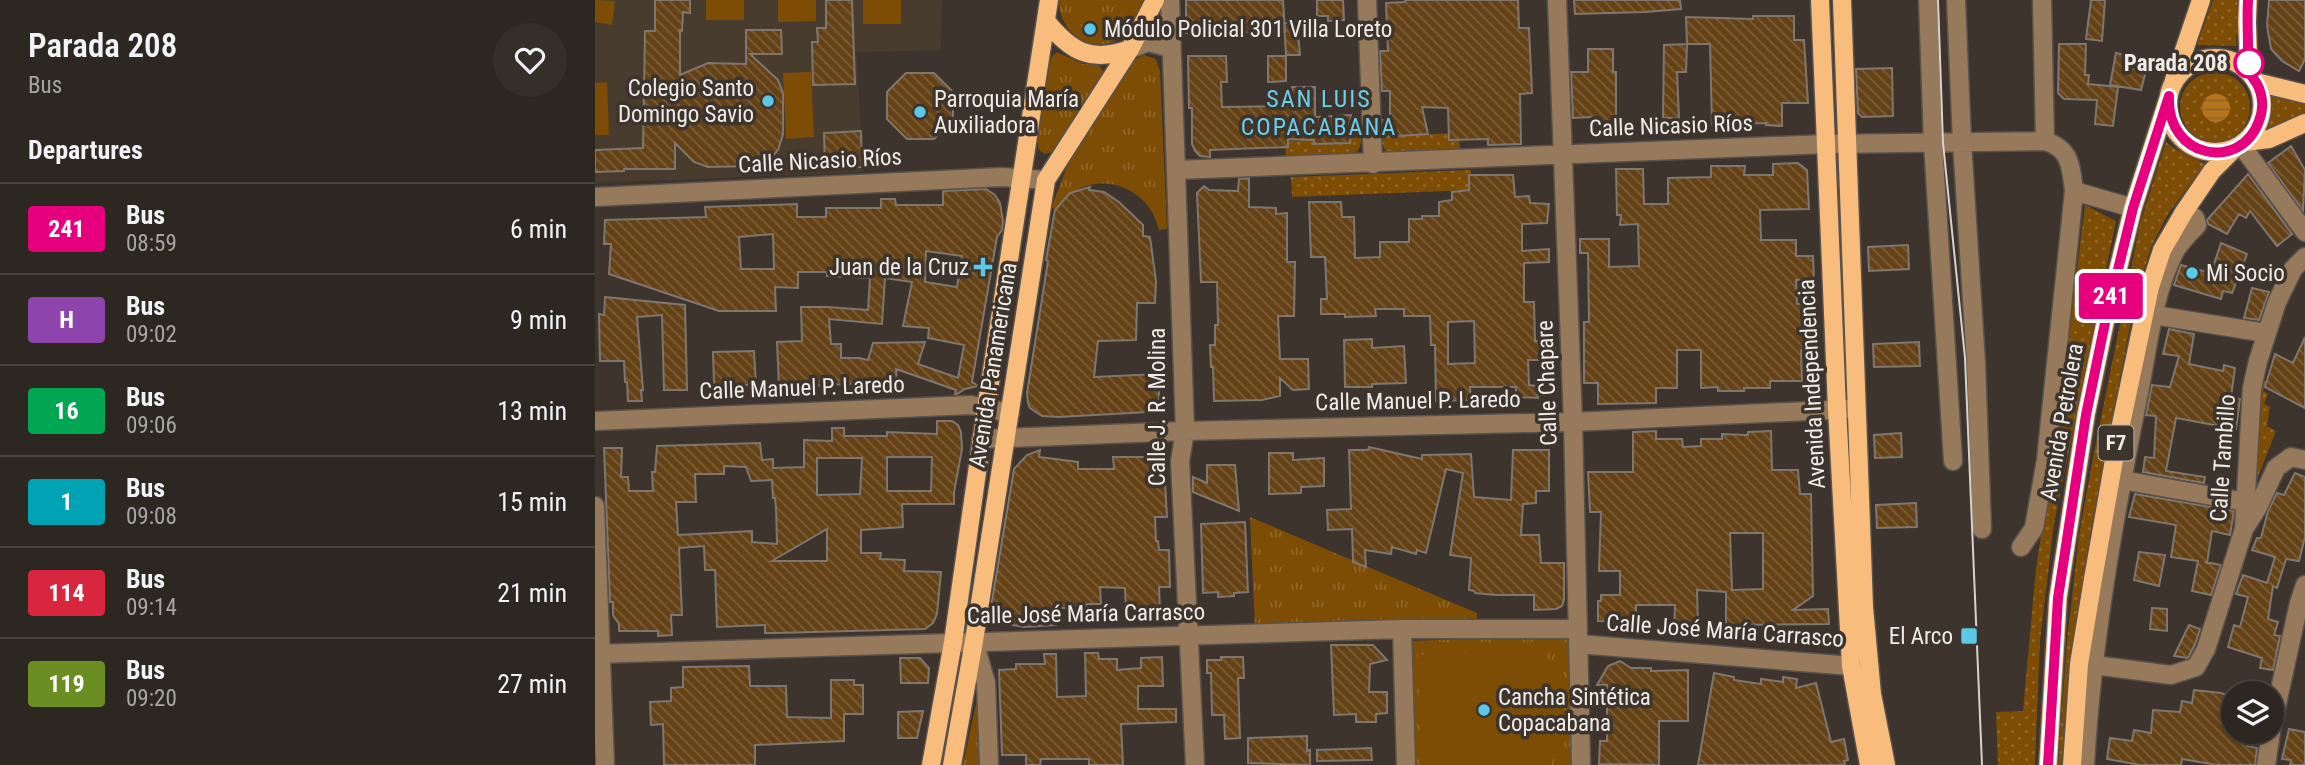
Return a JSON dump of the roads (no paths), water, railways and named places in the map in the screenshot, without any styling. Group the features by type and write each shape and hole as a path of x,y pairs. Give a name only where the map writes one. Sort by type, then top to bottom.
{"main road":[{"name":"Avenida Panamericana","path":"931,765 953,642 1049,0"},
{"name":"Avenida Panamericana","path":"952,765 1047,180 1130,49 1156,0"},
{"name":"Avenida Independencia","path":"1820,0 1837,409 1860,664 1886,765"},
{"name":"Avenida Independencia","path":"1842,0 1856,409 1860,664 1857,708 1869,765"},
{"name":"Avenida Petrolera","path":"2048,765 2058,598 2071,505 2105,323 2133,208 2201,0"},
{"name":"F7","path":"2072,765 2079,664 2116,443 2150,287 2162,250 2184,212 2212,172 2255,129 2261,113 2261,96 2253,78 2246,22 2248,0"},
{"path":"1046,21 1058,36 1074,49 1097,55 1115,55 1130,49"},
{"path":"2170,91 2179,74 2209,59 2231,61 2253,78 2305,94"},
{"name":"F7","path":"2170,91 2170,121 2191,146 2212,152 2241,145"},
{"path":"2241,145 2269,139 2305,123"}],"street":[{"name":"Calle J. R. Molina","path":"1170,0 1185,431 1180,461 1195,765"},
{"path":"1367,0 1373,164"},
{"name":"Calle Chapare","path":"1557,0 1573,422 1581,765"},
{"path":"1928,0 1933,143 1953,461"},
{"path":"1956,0 1976,363 1982,529"},
{"path":"2021,547 2034,528 2046,460 2074,191 2067,158 2059,145 2045,141 2042,0"},
{"path":"1130,49 1148,42 1171,48"},
{"name":"Calle Nicasio Ríos","path":"1176,170 1827,144 2045,141"},
{"path":"2241,145 2305,232"},
{"name":"Calle Nicasio Ríos","path":"595,197 1021,177 1047,180"},
{"path":"2074,191 2133,208"},
{"path":"2085,765 2094,665 2122,480 2154,315 2163,279 2175,250 2197,225 2195,218 2184,212"},
{"name":"Calle Tambillo","path":"2094,665 2171,675 2196,667 2206,649 2244,529 2252,388 2277,302 2294,269 2305,257"},
{"path":"2154,315 2266,333"},
{"name":"Calle Manuel P. Laredo","path":"595,421 971,405 1010,413"},
{"name":"Calle Manuel P. Laredo","path":"982,439 1185,431 1573,422 1856,409"},
{"path":"2244,529 2258,507 2276,468 2291,457 2305,460"},
{"path":"2122,480 2246,502"},
{"path":"595,506 597,654 605,765"},
{"path":"2282,681 2305,585"},
{"path":"1402,629 1406,765"},
{"name":"Calle José María Carrasco","path":"597,654 1402,629 1578,636 1860,664"},
{"path":"974,641 986,683 989,765"},
{"path":"2266,765 2269,744"}],"tram line":[{"path":"1938,0 1943,143 1965,358 1982,765"}],"place":[{"name":"Módulo Policial 301 Villa Loreto","path":"1090,29"},
{"name":"Parada 208","path":"2249,63"},
{"name":"Colegio Santo Domingo Savio","path":"768,101"},
{"name":"Parroquia María Auxiliadora","path":"920,112"},
{"name":"Juan de la Cruz","path":"983,267"},
{"name":"Mi Socio","path":"2192,273"},
{"name":"El Arco","path":"1969,636"},
{"name":"Cancha Sintética Copacabana","path":"1484,710"}],"district":[{"name":"SAN LUIS COPACABANA","path":"1319,113"}]}
